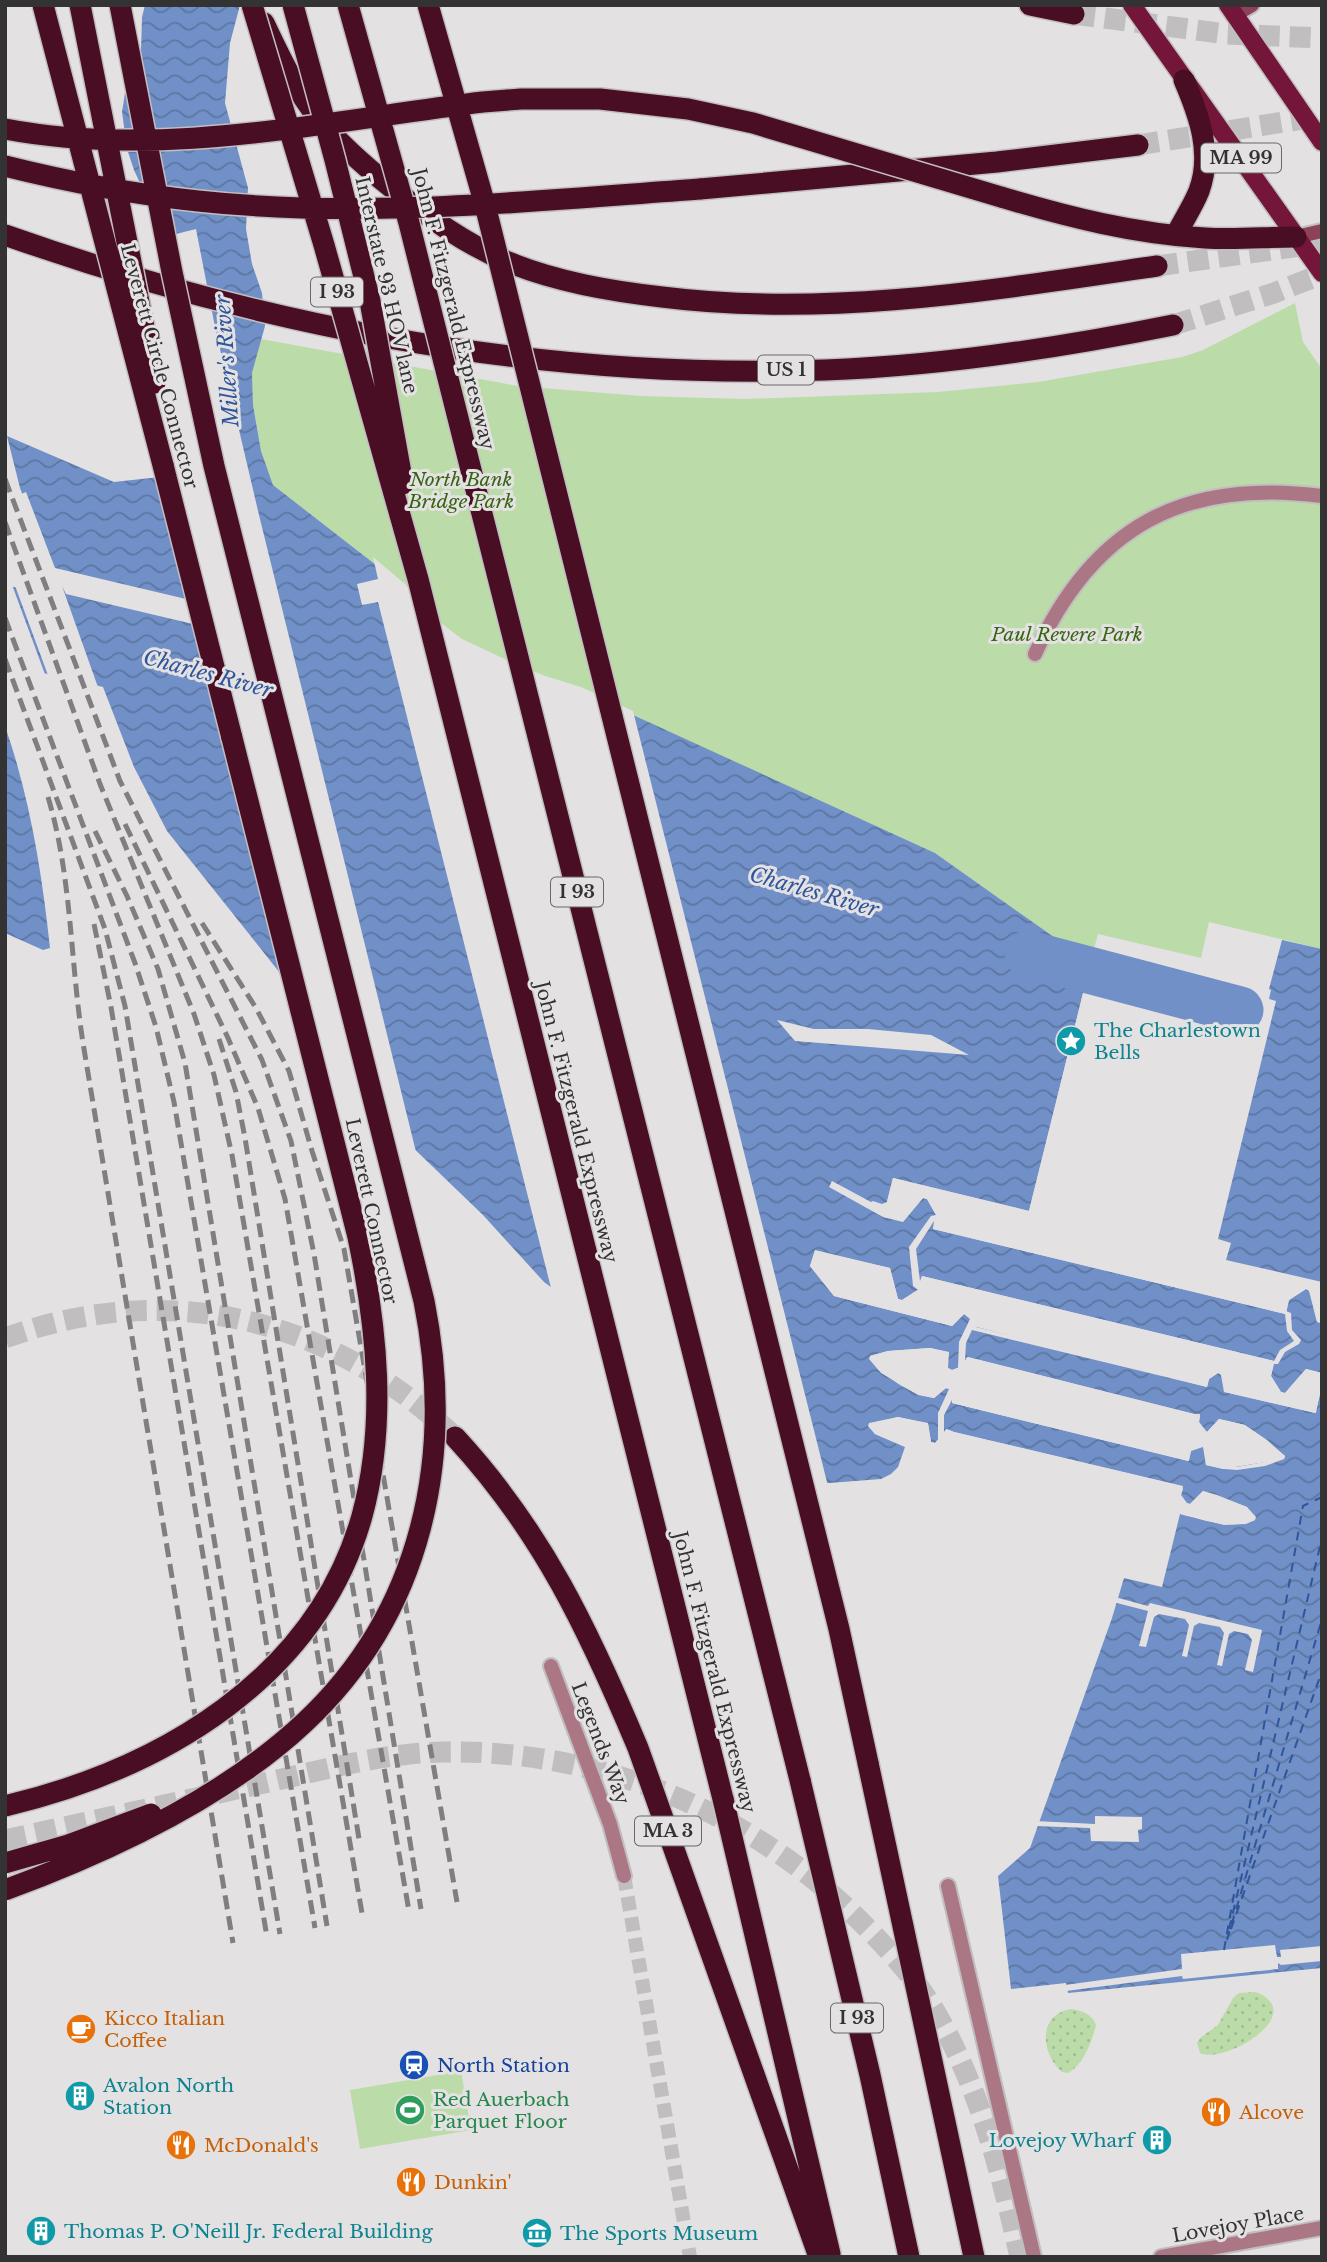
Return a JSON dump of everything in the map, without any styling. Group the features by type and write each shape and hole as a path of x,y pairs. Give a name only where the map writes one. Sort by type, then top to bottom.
{"highway":[{"name":"Leverett Circle Connector","path":"43,5 232,738"},
{"path":"80,5 157,396 163,465"},
{"name":"Leverett Circle Connector","path":"120,5 203,418 290,767"},
{"name":"Interstate 93 HOV lane","path":"293,5 370,301 390,399 418,579"},
{"name":"John F. Fitzgerald Expressway","path":"348,5 410,223 800,1780 870,2075 909,2257"},
{"path":"428,5 485,205 836,1615 974,2257"},
{"path":"1030,5 1074,14"},
{"path":"256,9 296,86 320,120 376,175 464,240 508,262 570,282 623,293 704,302 800,305 970,293 1157,266"},
{"name":"John F. Fitzgerald Expressway","path":"256,9 418,579 723,1799 831,2257"},
{"path":"1176,235 1198,192 1205,161 1200,124 1184,80"},
{"path":"5,130 85,141 156,141 247,133 483,102 600,99 664,105 732,118 1089,222 1131,230 1208,238 1296,237"},
{"path":"5,166 95,187 198,201 263,205 410,207 700,189 997,162 1138,145"},
{"name":"US 1","path":"5,235 136,279 331,328 493,353 640,367 740,371 826,370 919,363 1080,344 1174,326"},
{"name":"Leverett Connector","path":"5,1807 68,1789 156,1752 217,1716 254,1687 288,1653 318,1612 347,1559 365,1504 375,1437 377,1387 369,1287 232,738"},
{"name":"Leverett Connector","path":"242,1772 284,1741 319,1708 378,1632 400,1587 417,1542 429,1493 435,1447 435,1371 424,1301 290,767"},
{"name":"MA 3","path":"455,1437 506,1496 533,1535 563,1585 615,1694 652,1787 819,2257"},
{"path":"5,1863 108,1830 202,1792 242,1772"},
{"path":"5,1890 136,1835 242,1772"}],"main road":[{"name":"MA 99","path":"1132,5 1322,273"},
{"path":"1252,5 1231,10 1322,142"},
{"path":"1296,237 1322,231"}],"street":[{"path":"1035,654 1046,630 1076,581 1110,547 1146,521 1174,508 1227,494 1271,492 1322,496"},
{"name":"Legends Way","path":"551,1665 610,1824 624,1876"},
{"path":"948,1886 1034,2257"},
{"name":"Lovejoy Place","path":"1161,2257 1322,2228"}],"green space":[{"name":"Paul Revere Park","path":"1295,303 1303,342 1322,369 1322,949 1209,922 1201,958 1098,934 1094,949 1061,942 935,853 460,642 385,572 273,485 261,451 253,405 252,373 261,339 518,386 641,396 745,399 938,392 1038,382 1182,357 1203,350"},
{"path":"1256,1992 1270,2001 1273,2012 1268,2024 1243,2045 1212,2055 1200,2053 1197,2043 1200,2038 1218,2025 1233,1998 1239,1993"},
{"path":"1071,2009 1086,2014 1096,2025 1083,2058 1068,2073 1062,2072 1049,2055 1046,2035 1053,2018 1060,2012"},
{"name":"Red Auerbach Parquet Floor","path":"461,2071 471,2130 360,2149 350,2090"}],"water":[{"name":"Miller's River","path":"145,5 240,5 230,43 225,103 248,188 246,229 252,264 262,293 265,326 252,373 253,405 261,451 273,485 385,572 460,642 633,715 935,853 1061,942 1094,949 1029,1211 893,1178 883,1217 904,1220 923,1198 927,1199 936,1215 933,1229 1286,1314 1289,1300 1306,1289 1310,1291 1317,1322 1322,1323 1322,1373 1306,1369 1285,1393 1281,1392 1271,1376 1274,1361 922,1276 919,1289 902,1300 898,1299 890,1268 815,1251 810,1266 834,1296 952,1326 964,1314 970,1318 973,1326 1207,1387 1209,1379 1218,1373 1221,1374 1225,1392 1315,1413 1322,1387 1322,1968 1068,1993 1066,1983 1011,1989 998,1876 1030,1848 1124,1578 1162,1587 1180,1514 1217,1523 1246,1523 1255,1520 1247,1507 1203,1491 1190,1504 1186,1503 1181,1495 1181,1486 947,1429 935,1443 931,1442 928,1423 898,1417 868,1425 875,1434 905,1447 898,1467 891,1474 881,1479 829,1483 797,1481 544,1282 483,1215 405,1140 276,968 167,831 134,767 103,687 5,664 5,585 62,598 20,488 7,436 114,482 178,475 196,452 196,306 134,170 127,149 122,112 125,93 141,51","holes":["930,1348 948,1352 948,1368 952,1370 962,1366 968,1357 1194,1414 1200,1416 1199,1422 1207,1432 1219,1419 1245,1425 1285,1456 1284,1459 1223,1469 1206,1465 1204,1447 1200,1446 1191,1451 1188,1461 952,1403 955,1391 946,1388 934,1398 924,1396 890,1378 870,1356 888,1351"]},
{"path":"5,726 28,808 39,864 50,948 43,950 5,933"},
{"path":"1282,940 1322,949 1322,1282 1226,1260 1231,1243 1218,1239 1276,1001 1269,999 1269,989"}],"pier":[{"path":"196,229 216,332 259,515 417,1156 402,1142 364,1087 337,1058 314,1025 157,475 177,472 184,467 193,451 196,429 196,351 192,306 164,237"},
{"path":"26,492 55,568 186,599 193,624 66,594 62,586 99,690 49,678 14,583 57,593 19,495"},
{"path":"373,557 405,584 433,617 462,639 511,662 581,687 633,711 828,1486 797,1484 772,1478 727,1456 652,1395 591,1320 552,1292 378,602 362,605 357,584 378,579"},
{"path":"5,581 11,582 46,677 5,668"},
{"path":"1094,949 1097,950 1032,1213 1028,1215 895,1183 887,1215 900,1218 921,1195 928,1195 940,1214 937,1227 1283,1310 1287,1297 1305,1286 1311,1287 1322,1323 1317,1322 1309,1291 1306,1289 1289,1300 1286,1311 1291,1313 1292,1330 1301,1340 1285,1352 1278,1364 1274,1364 1271,1376 1281,1392 1285,1393 1306,1369 1322,1373 1322,1376 1307,1373 1284,1397 1278,1394 1268,1377 1270,1364 925,1280 921,1292 901,1304 895,1300 887,1271 817,1255 814,1265 836,1293 951,1322 965,1310 973,1316 976,1327 1204,1383 1206,1377 1219,1370 1224,1373 1228,1389 1313,1409 1318,1386 1322,1383 1316,1413 1224,1392 1221,1375 1218,1373 1209,1379 1207,1387 972,1330 966,1343 965,1361 967,1357 1200,1414 1199,1422 1207,1432 1219,1419 1245,1425 1285,1456 1284,1459 1265,1466 1224,1469 1206,1465 1203,1447 1191,1451 1189,1461 952,1403 952,1400 944,1415 944,1432 946,1429 1183,1486 1181,1495 1190,1504 1203,1491 1247,1507 1256,1517 1255,1520 1246,1524 1224,1525 1177,1513 1180,1511 1224,1521 1252,1518 1245,1510 1227,1501 1204,1495 1192,1507 1186,1507 1178,1496 1179,1490 948,1433 937,1446 930,1445 924,1426 898,1421 872,1425 877,1431 907,1445 908,1448 875,1434 868,1426 869,1423 898,1417 928,1424 931,1442 938,1440 938,1413 949,1389 946,1388 934,1398 918,1395 881,1373 869,1359 870,1356 888,1351 930,1348 949,1352 948,1368 958,1368 959,1342 970,1319 964,1314 952,1326 834,1296 810,1266 815,1250 890,1268 898,1299 902,1300 918,1290 913,1286 909,1247 931,1216 936,1215 927,1199 923,1198 903,1222 883,1217 829,1187 832,1181 871,1202 882,1204 887,1202 893,1178 1029,1211","holes":["934,1221 933,1229 1285,1314 1287,1331 1294,1341 1280,1350 1274,1361 922,1276 920,1281 916,1249","929,1351 945,1355 944,1369 951,1374 964,1369 970,1361 1196,1417 1195,1423 1201,1433 1206,1435 1221,1423 1243,1428 1280,1457 1237,1467 1209,1462 1207,1446 1199,1443 1189,1449 1186,1457 956,1400 958,1389 947,1384 933,1395 919,1392 883,1370 873,1359 889,1354"]},
{"path":"777,1020 814,1029 868,1029 931,1035 969,1055 795,1041"},
{"path":"1115,1597 1262,1630 1253,1672 1245,1670 1252,1640 1248,1634 1234,1631 1229,1634 1222,1666 1217,1665 1224,1633 1220,1627 1199,1623 1194,1626 1187,1657 1182,1656 1189,1625 1185,1619 1159,1614 1154,1617 1146,1647 1139,1646 1148,1611 1113,1602"},
{"path":"1095,1816 1142,1817 1142,1829 1138,1830 1139,1842 1091,1841 1090,1828 1034,1826 1035,1821 1095,1824"},
{"path":"1275,1945 1277,1957 1281,1957 1280,1950 1322,1946 1322,1961 1281,1965 1278,1963 1278,1969 1183,1979 1182,1976 1066,1991 1065,1985 1182,1969 1181,1954"}],"waterway":[{"name":"Charles River","path":"1028,954 1240,1010"}],"ferry route":[{"path":"1224,1950 1303,1506 1322,1497"},
{"path":"1229,1929 1322,1538"},
{"path":"1227,1940 1322,1619"},
{"path":"1231,1929 1322,1671"}],"tunnel":[{"path":"1074,14 1227,34 1322,38"},
{"path":"1138,145 1322,116"},
{"path":"1157,266 1322,243"},
{"path":"1173,325 1274,293 1322,274"},
{"path":"5,1338 66,1320 127,1311 186,1312 245,1320 301,1338 355,1363 407,1396 455,1437"},
{"path":"5,1840 353,1763 421,1753 502,1754 561,1762 618,1776 673,1796 726,1821 776,1852 823,1887 876,1938 913,1979 936,2013 977,2101 997,2162 1020,2257"},
{"path":"624,1876 690,2257"}],"railway":[{"path":"5,479 120,781 262,1060 291,1141 314,1254 421,1909"},
{"path":"5,522 100,784 194,1014 214,1075 232,1155 363,1919"},
{"path":"5,618 135,963 156,1027 174,1102 315,1928"},
{"path":"5,659 105,929 125,1006 280,1934"},
{"path":"48,797 62,858 83,1043 233,1943"},
{"path":"125,824 228,1038 258,1108 285,1199 409,1911"},
{"path":"95,831 127,896 158,969 185,1063 327,1926"},
{"path":"202,923 256,1008 289,1071 344,1249 457,1902"},
{"path":"94,924 111,1007 267,1937"},
{"path":"219,1039 236,1092 245,1138 360,1845"}],"place":[{"name":"The Charlestown Bells","path":"1071,1041"},
{"name":"Kicco Italian Coffee","path":"81,2029"},
{"name":"North Station","path":"414,2065"},
{"name":"Avalon North Station","path":"80,2096"},
{"name":"Red Auerbach Parquet Floor","path":"410,2110"},
{"name":"Alcove","path":"1216,2112"},
{"name":"Lovejoy Wharf","path":"1157,2140"},
{"name":"McDonald's","path":"181,2145"},
{"name":"Dunkin'","path":"411,2182"},
{"name":"Thomas P. O'Neill Jr. Federal Building","path":"41,2231"},
{"name":"The Sports Museum","path":"537,2233"}],"park label":[{"name":"North Bank Bridge Park","path":"461,490"}]}
